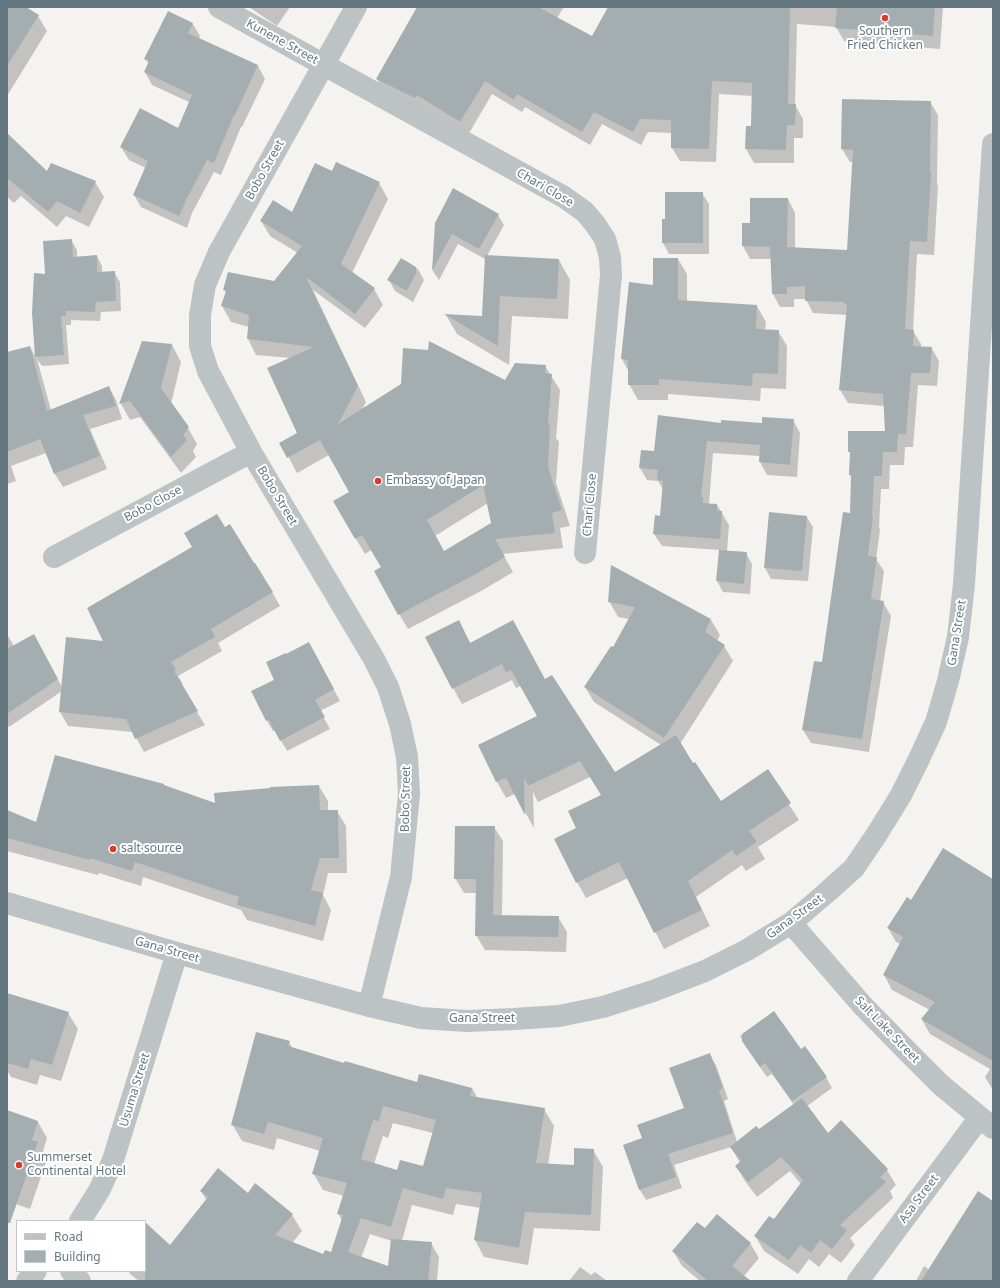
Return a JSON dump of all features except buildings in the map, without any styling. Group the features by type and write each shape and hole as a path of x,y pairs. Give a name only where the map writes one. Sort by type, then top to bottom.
{"street":[{"name":"Kunene Street","path":"219,7 324,66"},
{"name":"Bobo Street","path":"356,7 219,252 205,285 200,315 200,346 208,371 251,452 374,659 388,687 400,724 407,757 409,794 401,877 369,1006"},
{"name":"Chari Close","path":"324,66 564,197 585,212 605,239 610,257 611,275 585,553"},
{"name":"Gana Street","path":"7,903 177,953 369,1006 421,1018 467,1021 514,1020 559,1016 596,1009 653,991 705,971 747,950 791,923 854,868 877,834 901,795 936,722 948,681 958,637 964,584 993,144"},
{"name":"Bobo Close","path":"54,557 251,452"},
{"name":"Salt Lake Street","path":"791,923 863,1006 909,1054 941,1085 987,1122"},
{"name":"Usuma Street","path":"81,1220 100,1189 113,1160 177,953"},
{"name":"Asa Street","path":"858,1281 987,1122"},
{"path":"27,1281 35,1272"},
{"path":"72,1272 80,1281"}],"place":[{"name":"Southern Fried Chicken","path":"885,18"},
{"name":"Embassy of Japan","path":"378,481"},
{"name":"salt source","path":"113,849"},
{"name":"Summerset Continental Hotel","path":"19,1165"}]}
